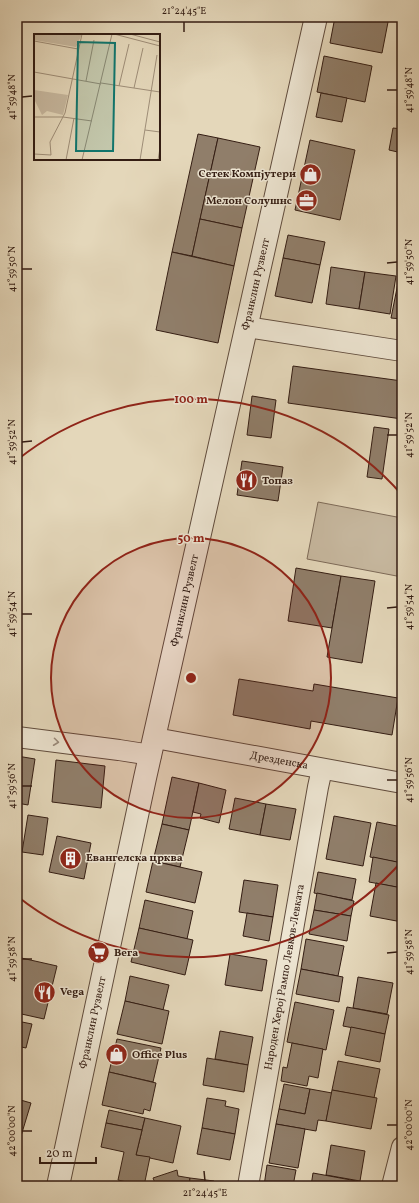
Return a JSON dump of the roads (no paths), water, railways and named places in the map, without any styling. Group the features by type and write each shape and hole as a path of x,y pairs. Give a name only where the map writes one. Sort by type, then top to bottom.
{"street":[{"name":"Франклин Рузвелт","path":"58,1186 153,747 316,17"},
{"path":"247,327 402,351"},
{"name":"Дрезденска","path":"17,737 119,750 153,747 322,769 402,783"},
{"name":"Народен Херој Рампо Левков-Левката","path":"248,1186 322,769"},
{"path":"392,1186 402,1147"}],"place":[{"name":"Сетек Компјутери","path":"311,174"},
{"name":"Мелон Солушнс","path":"307,201"},
{"name":"Топаз","path":"246,481"},
{"name":"Евангелска црква","path":"70,858"},
{"name":"Вега","path":"99,953"},
{"name":"Vega","path":"45,992"},
{"name":"Office Plus","path":"116,1055"}]}
